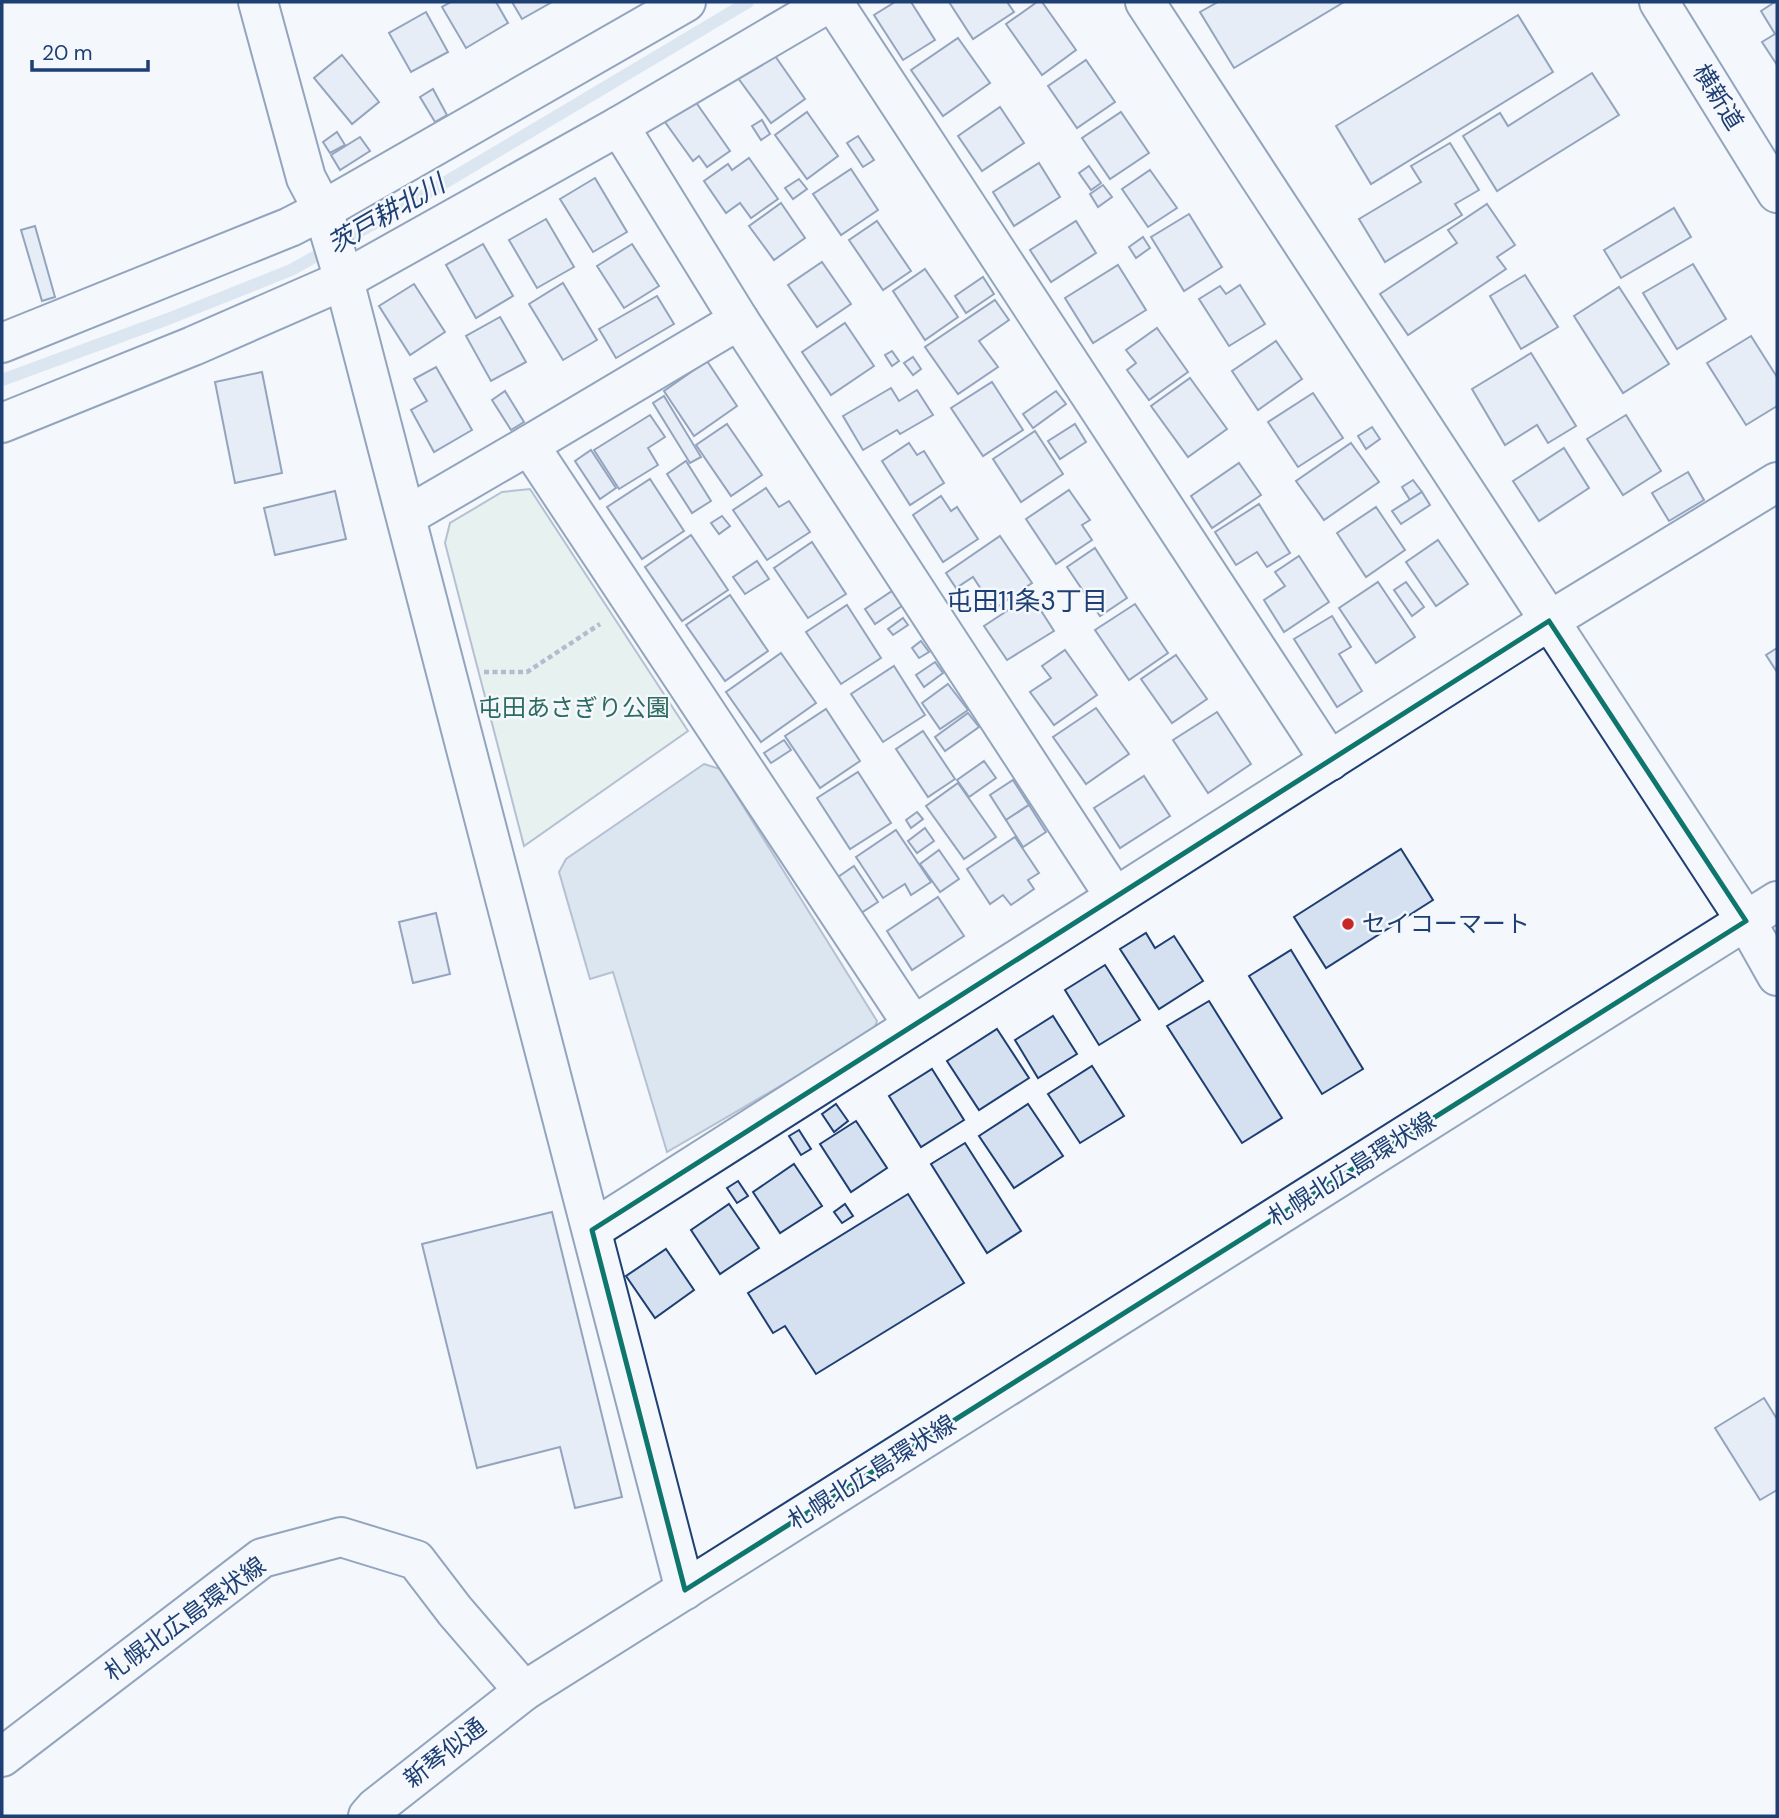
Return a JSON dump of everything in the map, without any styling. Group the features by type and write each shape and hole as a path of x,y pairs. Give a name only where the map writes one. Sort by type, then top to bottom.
{"street":[{"path":"258,2 306,178 334,245 407,516 685,1590"},
{"path":"2,423 193,346 334,245 687,2"},
{"path":"2,343 290,227 334,245 619,126 832,2 1330,761"},
{"path":"1145,2 1746,921 1777,976"},
{"name":"横新道","path":"1659,2 1777,193"},
{"path":"619,126 739,320 1115,897"},
{"path":"407,516 739,320"},
{"path":"530,445 913,1025"},
{"path":"592,1230 1549,621 1777,482"},
{"name":"札幌北広島環状線","path":"2,1757 262,1558 341,1537 415,1560 524,1691 1777,901"},
{"name":"新琴似通","path":"368,1816 524,1691"}],"path":[{"path":"477,672 527,672 605,621"}],"highlighted area":[{"path":"1549,621 1746,921 685,1590 592,1230"}],"green space":[{"name":"屯田あさぎり公園","path":"530,489 688,731 524,846 445,543 450,523 502,492"}],"water":[{"path":"704,764 720,769 877,1021 873,1032 667,1152 613,972 590,979 559,872 566,859"}],"building":[{"path":"451,2 496,2 508,23 466,48 442,7"},
{"path":"512,2 552,2 522,19"},
{"path":"895,2 911,2 935,40 903,60 874,15"},
{"path":"949,2 1007,2 1014,12 973,39"},
{"path":"1037,2 1042,2 1076,50 1042,75 1006,24"},
{"path":"1218,2 1344,2 1234,68 1200,12"},
{"path":"1775,2 1777,65 1762,42 1775,34 1761,11"},
{"path":"426,12 448,52 411,72 389,33"},
{"path":"1518,15 1553,72 1371,184 1336,126"},
{"path":"958,38 990,83 943,116 911,70"},
{"path":"773,53 805,99 771,123 738,78"},
{"path":"342,55 379,102 352,124 314,78"},
{"path":"1086,60 1115,102 1077,128 1048,86"},
{"path":"1592,73 1619,115 1497,191 1463,136 1500,113 1508,126"},
{"path":"433,89 447,115 435,122 420,97"},
{"path":"695,101 730,151 707,167 699,156 693,161 665,122"},
{"path":"1000,107 1024,143 982,171 958,136"},
{"path":"807,112 838,156 807,179 775,135"},
{"path":"1121,112 1149,153 1110,179 1082,138"},
{"path":"762,120 770,134 761,140 752,126"},
{"path":"337,132 345,145 330,153 323,142"},
{"path":"858,136 874,160 863,167 847,143"},
{"path":"360,137 370,151 340,170 331,155"},
{"path":"1450,143 1479,190 1455,204 1462,215 1385,262 1359,219 1421,182 1411,166"},
{"path":"749,158 778,199 751,218 740,203 726,213 704,181 728,164 732,170"},
{"path":"1039,163 1060,197 1014,226 993,192"},
{"path":"1089,166 1101,183 1091,190 1079,173"},
{"path":"851,169 878,210 841,235 813,194"},
{"path":"1150,170 1177,208 1148,227 1122,189"},
{"path":"595,178 627,232 593,252 560,199"},
{"path":"799,179 807,189 793,199 785,188"},
{"path":"1103,185 1112,197 1098,207 1090,194"},
{"path":"781,203 805,238 774,260 749,226"},
{"path":"1487,204 1515,245 1497,257 1506,269 1408,335 1380,294 1457,243 1448,230"},
{"path":"1674,208 1691,237 1621,278 1604,250"},
{"path":"1189,214 1222,267 1184,291 1151,237"},
{"path":"546,219 574,267 537,288 509,240"},
{"path":"877,221 911,271 883,290 849,240"},
{"path":"1076,221 1096,253 1051,282 1030,250"},
{"path":"35,226 55,297 42,301 21,230"},
{"path":"1143,237 1150,248 1136,258 1129,247"},
{"path":"483,244 513,296 476,318 446,265"},
{"path":"632,244 659,286 624,308 597,266"},
{"path":"822,262 851,304 817,327 788,285"},
{"path":"1693,264 1726,319 1677,349 1643,293"},
{"path":"1118,265 1146,310 1093,343 1065,298"},
{"path":"925,269 958,317 925,340 893,291"},
{"path":"1525,275 1558,327 1521,349 1490,296"},
{"path":"983,277 994,294 966,313 955,296"},
{"path":"563,283 597,340 563,360 529,304"},
{"path":"414,284 445,332 410,355 379,306"},
{"path":"1240,285 1265,324 1229,346 1199,299 1220,286 1226,294"},
{"path":"1619,287 1669,364 1623,393 1574,316"},
{"path":"657,296 674,324 616,358 599,329"},
{"path":"995,300 1009,320 979,341 998,367 958,394 925,347"},
{"path":"500,317 526,362 491,381 466,336"},
{"path":"845,323 874,366 831,395 802,352"},
{"path":"1157,328 1188,372 1149,400 1127,370 1136,363 1126,350"},
{"path":"1751,336 1777,377 1777,406 1746,425 1707,363"},
{"path":"1276,341 1302,379 1258,410 1232,371"},
{"path":"892,351 899,361 892,366 885,355"},
{"path":"1531,353 1576,426 1548,443 1537,425 1505,445 1472,389"},
{"path":"913,357 921,369 913,375 904,363"},
{"path":"707,361 737,406 694,436 664,391"},
{"path":"436,367 472,430 434,452 411,410 427,401 414,379"},
{"path":"262,372 282,473 235,483 215,382"},
{"path":"1190,378 1227,429 1188,457 1151,406"},
{"path":"992,382 1023,430 983,456 951,408"},
{"path":"891,388 899,401 917,390 933,415 900,434 897,430 863,450 843,416"},
{"path":"505,391 524,422 511,430 492,400"},
{"path":"1056,391 1066,404 1033,428 1023,414"},
{"path":"1313,393 1343,438 1298,467 1268,422"},
{"path":"664,396 701,457 690,463 653,403"},
{"path":"650,415 665,437 648,448 658,465 619,489 594,450"},
{"path":"1626,415 1661,471 1623,495 1587,439"},
{"path":"727,424 762,475 731,496 696,445"},
{"path":"1075,424 1086,442 1060,459 1048,441"},
{"path":"1372,427 1380,439 1366,449 1358,436"},
{"path":"1035,431 1063,474 1021,502 993,459"},
{"path":"909,443 917,455 924,451 944,483 910,505 882,461"},
{"path":"1351,443 1379,482 1324,520 1296,481"},
{"path":"1564,448 1589,488 1539,521 1513,481"},
{"path":"591,450 616,488 600,499 575,461"},
{"path":"686,461 711,501 692,513 667,474"},
{"path":"1239,463 1261,495 1212,528 1191,496"},
{"path":"1688,472 1704,500 1669,521 1652,493"},
{"path":"650,479 684,531 642,559 607,507"},
{"path":"1413,480 1422,492 1410,500 1402,487"},
{"path":"766,488 779,507 789,501 810,532 767,560 733,510"},
{"path":"1069,490 1090,520 1082,525 1092,540 1056,564 1026,519"},
{"path":"335,491 346,539 275,555 264,508"},
{"path":"1422,492 1430,505 1401,524 1392,511"},
{"path":"941,496 951,511 957,507 978,539 943,562 913,515"},
{"path":"1259,504 1290,553 1267,567 1257,552 1236,565 1215,532"},
{"path":"1376,507 1405,550 1366,577 1337,533"},
{"path":"722,516 730,526 719,534 711,523"},
{"path":"691,535 728,590 682,621 645,567"},
{"path":"1000,536 1032,583 994,609 973,577 956,588 946,573"},
{"path":"1438,540 1468,584 1436,606 1406,562"},
{"path":"812,542 846,594 808,618 774,568"},
{"path":"1095,548 1127,598 1100,616 1067,567"},
{"path":"1299,556 1329,602 1284,632 1264,600 1285,586 1275,572"},
{"path":"757,561 769,579 745,594 733,577"},
{"path":"1378,582 1415,637 1376,663 1339,608"},
{"path":"1406,582 1424,607 1412,616 1394,590"},
{"path":"892,591 902,606 875,624 865,609"},
{"path":"730,595 768,651 725,681 686,625"},
{"path":"1031,595 1054,631 1007,660 984,626"},
{"path":"1135,604 1168,653 1129,680 1095,630"},
{"path":"847,605 881,658 841,684 806,632"},
{"path":"1332,616 1351,647 1339,654 1362,691 1337,707 1294,639"},
{"path":"903,618 908,625 893,635 888,629"},
{"path":"921,641 929,652 919,658 912,648"},
{"path":"1777,648 1777,672 1766,655"},
{"path":"1065,650 1097,695 1054,725 1030,692 1051,678 1042,666"},
{"path":"781,653 816,703 761,742 726,692"},
{"path":"1176,655 1207,699 1172,723 1141,679"},
{"path":"935,662 943,673 924,687 916,675"},
{"path":"894,666 925,715 883,742 851,694"},
{"path":"948,684 968,710 940,729 922,703"},
{"path":"1096,708 1129,754 1086,784 1053,737"},
{"path":"826,709 860,761 820,788 785,736"},
{"path":"1217,712 1251,764 1208,793 1173,740"},
{"path":"968,713 979,727 945,751 935,737"},
{"path":"923,731 955,779 928,797 896,749"},
{"path":"784,740 791,750 771,763 764,753"},
{"path":"984,761 996,778 969,797 957,780"},
{"path":"858,772 891,823 850,849 817,798"},
{"path":"1144,776 1170,816 1120,848 1094,808"},
{"path":"1013,780 1029,805 1006,820 990,795"},
{"path":"958,783 996,837 964,859 926,806"},
{"path":"1029,805 1046,832 1023,847 1006,820"},
{"path":"917,812 923,819 911,828 906,820"},
{"path":"925,828 934,841 917,853 908,841"},
{"path":"896,830 931,882 911,895 905,884 883,898 856,857"},
{"path":"1015,837 1039,873 1028,880 1034,889 1011,905 1003,895 990,904 967,869"},
{"path":"1401,849 1433,900 1326,968 1294,917"},
{"path":"939,850 959,879 940,892 920,864"},
{"path":"854,866 878,902 861,913 838,877"},
{"path":"938,897 964,936 912,970 887,931"},
{"path":"436,913 450,974 413,983 399,922"},
{"path":"1146,933 1155,948 1174,936 1203,981 1159,1009 1120,949"},
{"path":"1291,950 1363,1069 1322,1094 1249,976"},
{"path":"1105,965 1140,1020 1099,1045 1065,990"},
{"path":"1209,1001 1282,1118 1242,1143 1167,1026"},
{"path":"1053,1016 1077,1054 1038,1078 1015,1040"},
{"path":"997,1029 1029,1078 979,1110 947,1061"},
{"path":"1092,1066 1124,1116 1080,1143 1048,1094"},
{"path":"932,1069 964,1120 921,1147 889,1096"},
{"path":"836,1104 848,1121 834,1132 822,1114"},
{"path":"1028,1104 1063,1156 1014,1188 979,1136"},
{"path":"856,1121 887,1168 851,1192 820,1144"},
{"path":"799,1130 811,1149 801,1155 789,1136"},
{"path":"965,1143 1021,1231 987,1253 931,1164"},
{"path":"794,1164 822,1206 780,1233 753,1192"},
{"path":"738,1181 748,1196 737,1203 727,1188"},
{"path":"908,1194 964,1283 816,1374 785,1326 773,1333 748,1293"},
{"path":"729,1204 759,1248 720,1274 691,1230"},
{"path":"845,1204 853,1216 842,1223 834,1212"},
{"path":"552,1212 622,1497 575,1508 560,1447 477,1468 422,1244"},
{"path":"666,1249 694,1290 655,1318 626,1276"},
{"path":"1764,1398 1777,1419 1777,1490 1760,1500 1715,1428"}],"waterway":[{"name":"茨戸耕北川","path":"2,380 291,270 409,204 748,2"}],"place":[{"name":"セイコーマート","path":"1348,924"}],"district":[{"name":"屯田11条3丁目","path":"1027,601"}]}
